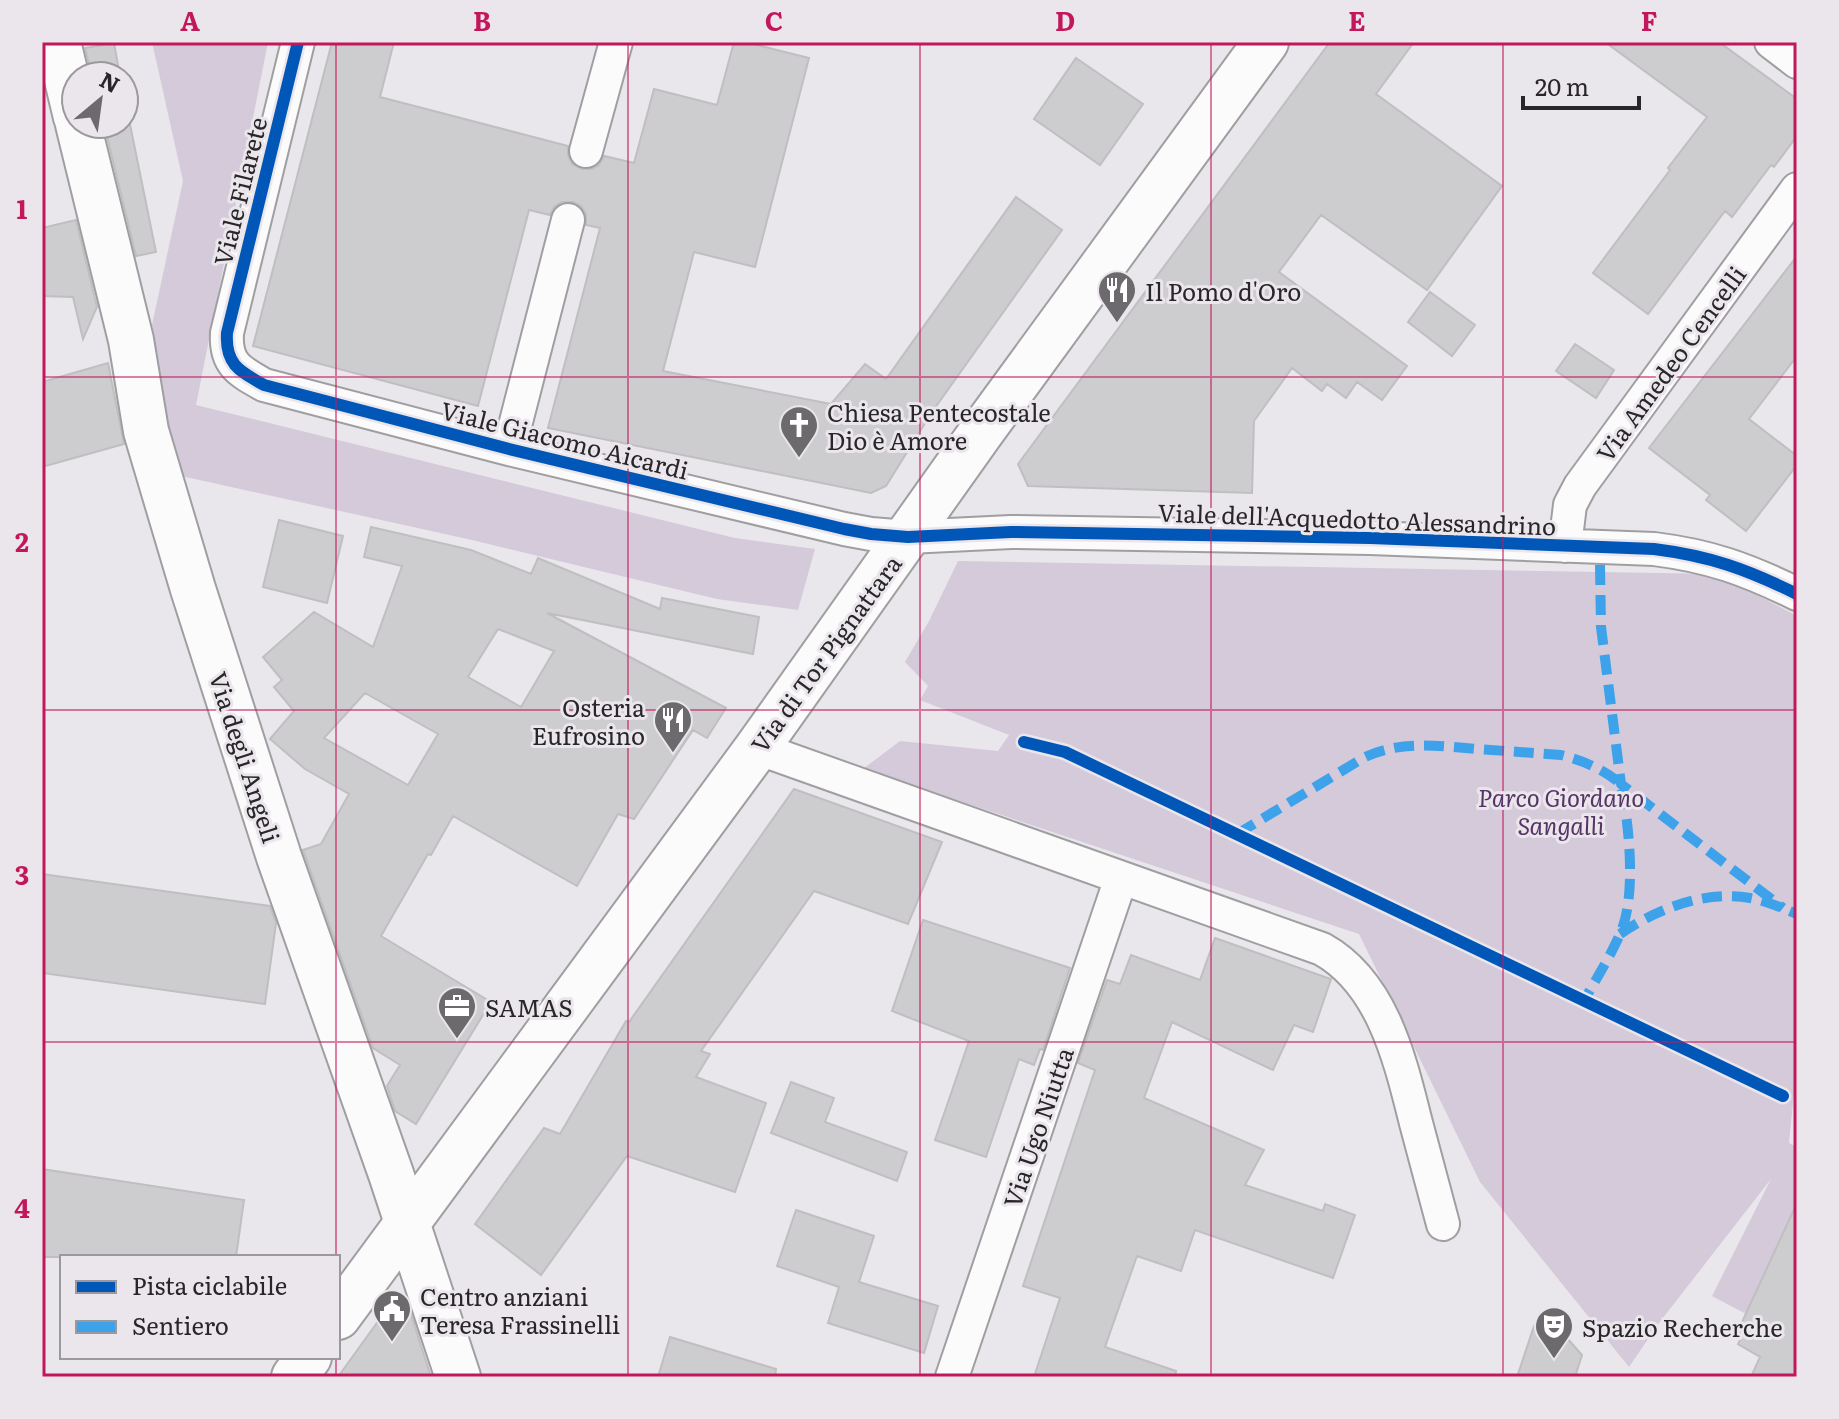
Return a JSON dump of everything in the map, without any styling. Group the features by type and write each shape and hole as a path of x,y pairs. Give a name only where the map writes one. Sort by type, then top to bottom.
{"main road":[{"name":"Via di Tor Pignattara","path":"340,1314 757,748 982,431 1266,42"},
{"name":"Via degli Angeli","path":"82,140 131,340 146,431 220,675 279,857 465,1374"},
{"path":"294,1377 308,1359"}],"street":[{"name":"Viale Filarete","path":"227,350 227,333 298,42"},
{"path":"586,151 616,42"},
{"path":"1771,42 1797,62"},
{"name":"Via Amedeo Cencelli","path":"1565,546 1570,505 1580,486 1797,189"},
{"path":"509,449 568,220"},
{"name":"Viale Giacomo Aicardi","path":"227,350 245,375 264,385 509,449 844,529 908,537"},
{"name":"Viale dell'Acquedotto Alessandrino","path":"908,537 1043,533 1370,538 1654,549 1690,553 1740,568 1797,594"},
{"path":"757,748 1336,956 1353,972 1375,1005 1399,1057 1443,1224"},
{"name":"Via Ugo Niutta","path":"952,1377 1121,878"}],"green space":[{"path":"152,42 268,42 196,405 735,538 815,549 798,610 717,599 472,540 177,475 152,325 183,181"},
{"name":"Parco Giordano Sangalli","path":"958,561 1717,574 1797,616 1797,1093 1794,1092 1789,1143 1797,1147 1797,1203 1746,1314 1712,1296 1771,1179 1659,1323 1629,1367 1480,1182 1359,934 863,769 900,741 998,751 1009,735 920,700 928,686 905,662"}],"building":[{"path":"332,42 394,42 380,97 568,146 572,164 582,169 599,165 604,156 634,163 654,89 717,105 734,42 809,58 755,267 694,252 663,371 831,404 865,364 886,379 1016,197 1062,230 932,412 886,486 871,493 548,428 600,228 586,225 586,214 581,206 573,202 562,202 554,207 550,215 529,210 478,406 253,346"},
{"path":"1330,42 1414,42 1376,94 1502,186 1427,290 1321,215 1279,272 1407,366 1382,400 1357,382 1346,398 1327,384 1322,391 1292,368 1254,421 1252,493 1028,486 1018,464"},
{"path":"1605,42 1719,42 1797,99 1797,136 1732,217 1725,211 1648,314 1593,273 1707,117"},
{"path":"114,43 117,60 88,60 85,48"},
{"path":"1076,58 1143,104 1100,165 1034,119"},
{"path":"108,140 133,140 156,252 136,256"},
{"path":"76,220 97,307 83,339 73,297 42,296 42,228"},
{"path":"1797,256 1797,356 1749,419 1797,456 1797,465 1746,531 1706,500 1710,495 1649,448"},
{"path":"1430,292 1475,325 1452,356 1408,322"},
{"path":"1575,344 1614,370 1596,398 1556,371"},
{"path":"108,363 124,444 42,467 42,382"},
{"path":"279,520 343,536 327,603 263,587"},
{"path":"371,527 471,550 531,574 538,558 660,609 662,598 759,617 753,654 547,613 726,708 707,738 693,730 634,819 618,814 577,886 453,816 381,936 491,1002 416,1124 395,1111 387,1086 400,1065 373,1048 303,850 321,844 349,794 305,769 270,739 294,711 274,687 282,680 263,657 314,612 373,647 402,566 364,557","holes":["498,629 554,651 521,707 468,677","365,693 438,734 408,785 324,738"]},
{"path":"794,789 942,842 908,924 814,891 701,1051 710,1054 696,1077 766,1103 735,1192 627,1156 541,1275 475,1224 544,1128 560,1134 626,1021 629,1022"},
{"path":"42,874 270,906 276,923 265,1004 42,973"},
{"path":"923,920 1070,968 1043,1050 1040,1049 1034,1065 1019,1059 986,1157 935,1140 969,1041 892,1011"},
{"path":"1215,938 1331,979 1313,1032 1294,1025 1273,1070 1172,1022 1144,1098 1264,1150 1245,1185 1323,1211 1325,1204 1355,1215 1333,1278 1195,1230 1181,1271 1137,1256 1105,1347 1176,1371 1175,1377 1034,1377 1060,1298 1023,1286 1095,1070 1078,1063 1107,980 1120,984 1131,955 1200,980"},
{"path":"791,1082 834,1098 825,1122 907,1152 897,1181 771,1133"},
{"path":"42,1169 244,1200 236,1255 42,1257"},
{"path":"1797,1203 1797,1377 1751,1377 1760,1357 1738,1344 1741,1338 1736,1335"},
{"path":"796,1210 874,1236 859,1282 938,1306 924,1353 828,1323 839,1287 777,1266"},
{"name":"Centro anziani Teresa Frassinelli","path":"389,1306 409,1308 431,1377 338,1377"},
{"path":"1552,1321 1582,1355 1575,1377 1517,1377 1534,1326"},
{"path":"670,1337 776,1369 775,1377 658,1377"}],"marked path":[{"path":"1600,565 1601,627 1621,784 1783,908"},
{"path":"1237,834 1365,757 1393,748 1435,746 1561,755 1593,766 1621,784 1629,839 1630,881 1620,934 1584,1001"},
{"path":"1620,934 1665,910 1715,897 1750,898 1797,914"}],"cycle path":[{"path":"298,42 227,333 228,352 235,365 264,385 509,449 871,534 908,537 1011,532 1370,538 1654,549 1693,555 1727,565 1797,594"},
{"path":"1024,742 1065,752 1783,1096"}],"place":[{"name":"Il Pomo d'Oro","path":"1117,324"},
{"name":"Chiesa Pentecostale Dio è Amore","path":"799,459"},
{"name":"Osteria Eufrosino","path":"673,754"},
{"name":"SAMAS","path":"457,1040"},
{"name":"Centro anziani Teresa Frassinelli","path":"392,1343"},
{"name":"Spazio Recherche","path":"1554,1360"}]}
